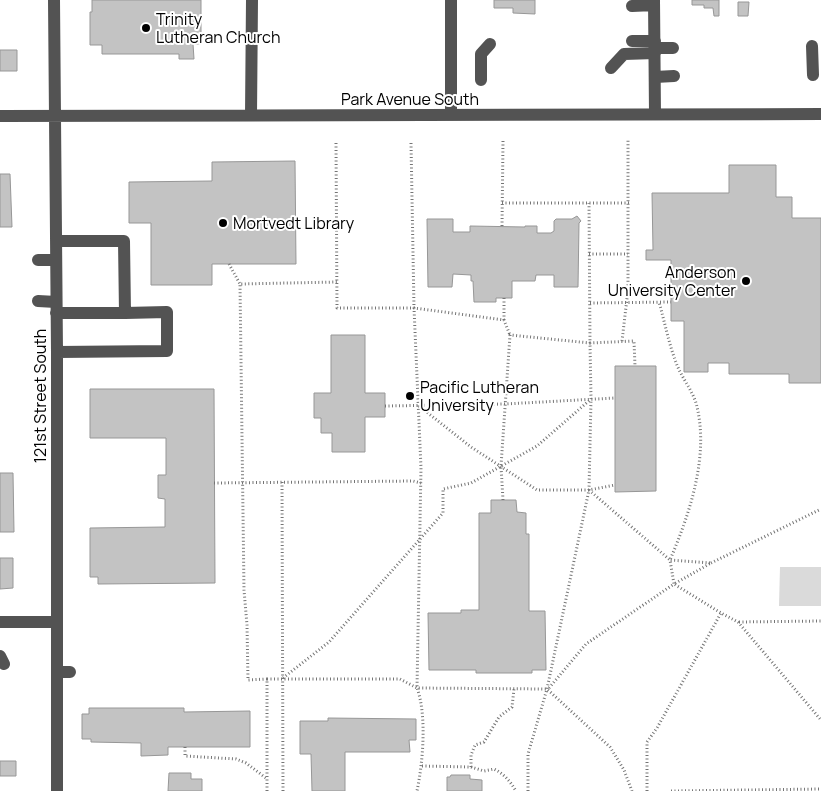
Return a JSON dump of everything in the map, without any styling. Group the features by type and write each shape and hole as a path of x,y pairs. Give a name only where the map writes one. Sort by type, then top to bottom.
{"street":[{"name":"121st Street South","path":"54,0 57,626 64,672 57,791"},
{"path":"252,0 252,115"},
{"path":"451,115 452,0"},
{"path":"632,6 654,3 655,114"},
{"path":"632,42 655,47 673,48"},
{"path":"481,80 481,54 490,44"},
{"path":"812,46 813,75"},
{"path":"611,68 624,54 655,47"},
{"path":"655,77 674,76"},
{"name":"Park Avenue South","path":"0,116 821,114"},
{"path":"56,241 124,241 125,313"},
{"path":"38,260 56,260"},
{"path":"38,302 74,313 166,312 167,351 57,352"},
{"path":"0,622 57,626 70,629"}],"path":[{"path":"622,341 627,303 628,140"},
{"path":"502,226 503,141"},
{"path":"336,143 337,308 414,308 504,320"},
{"path":"411,143 414,308 421,483 417,688 422,701 422,766 417,791"},
{"path":"502,203 629,203"},
{"path":"528,791 528,754 547,689 589,490 591,399 589,203"},
{"path":"590,254 628,254"},
{"path":"229,264 240,284 244,590 248,680 283,678 400,679 417,688 547,689 610,747 624,770 632,791"},
{"path":"240,284 337,282"},
{"path":"503,500 501,466 510,335 504,320 504,298"},
{"path":"659,302 677,366 696,402 701,440 696,480 682,531 670,560 674,584 738,622 821,720"},
{"path":"590,303 671,302"},
{"path":"510,335 590,343 634,341 635,366"},
{"path":"385,406 505,404 615,398"},
{"path":"283,678 329,642 443,513 443,488 471,483 537,446 591,399"},
{"path":"418,406 471,447 537,490 589,490 615,485"},
{"path":"214,483 413,481 421,483"},
{"path":"282,482 283,791"},
{"path":"589,490 670,560 711,562"},
{"path":"547,689 586,644 674,584 711,562 821,509"},
{"path":"647,791 646,742 657,728 721,613"},
{"path":"738,622 821,621"},
{"path":"267,679 267,791"},
{"path":"471,767 471,755 475,745 484,742 499,717 512,708 514,689"},
{"path":"185,747 185,756 236,759 246,763 267,778"},
{"path":"422,766 471,767 484,771 494,769 506,778 516,791"},
{"path":"671,791 821,789"}],"shaded area":[{"path":"780,567 821,567 821,606 779,606"}],"building":[{"name":"Trinity Lutheran Church","path":"92,0 201,0 201,44 193,44 194,59 179,59 179,54 102,54 102,45 90,45"},
{"path":"494,0 535,0 535,14 513,13 513,8 494,8"},
{"path":"692,0 719,0 719,16 714,16 713,8 704,8 704,5 692,5"},
{"path":"738,2 749,2 748,16 738,16"},
{"path":"0,50 17,50 17,71 0,71"},
{"name":"Mortvedt Library","path":"295,161 296,264 212,264 212,285 151,285 151,223 129,223 129,182 212,181 212,162"},
{"name":"Anderson University Center","path":"729,165 776,165 776,197 792,197 792,218 821,218 821,383 789,383 789,374 729,374 729,363 708,363 708,372 684,372 684,321 671,321 671,260 646,260 646,250 653,250 652,193 729,193"},
{"path":"0,174 10,174 12,227 0,227"},
{"path":"577,216 581,221 579,223 578,287 554,287 554,275 536,275 535,281 512,281 512,298 496,298 496,302 474,302 471,275 453,274 452,287 428,287 427,219 453,219 453,232 470,232 470,226 537,226 537,233 551,233 554,231 554,221 556,219 572,219"},
{"path":"331,335 365,335 365,393 385,393 385,417 365,417 365,452 332,452 332,433 321,433 321,418 314,418 314,393 331,393"},
{"path":"615,366 656,366 656,491 615,492"},
{"path":"90,389 214,389 215,583 98,584 98,577 90,577 90,528 165,527 165,499 158,498 158,475 166,475 166,438 90,438"},
{"path":"0,473 13,473 14,532 0,532"},
{"path":"491,500 516,500 517,512 526,513 526,534 529,534 529,611 545,611 546,670 532,670 532,673 476,673 476,670 429,670 428,613 461,613 461,610 479,610 479,513 491,513"},
{"path":"0,558 13,558 13,588 0,589"},
{"path":"89,708 184,708 184,712 250,711 250,747 168,747 168,755 141,756 141,743 91,742 91,739 82,739 82,714 89,714"},
{"path":"328,718 416,719 416,740 409,740 410,752 345,752 345,791 312,791 311,754 300,754 300,721 328,721"},
{"path":"0,761 16,761 16,776 0,776"},
{"path":"169,773 191,773 191,779 202,779 202,791 168,791"},
{"path":"451,775 470,775 470,779 482,780 482,791 447,791 447,777"}],"place":[{"name":"Trinity Lutheran Church","path":"146,28"},
{"name":"Mortvedt Library","path":"223,223"},
{"name":"Anderson University Center","path":"746,281"},
{"name":"Pacific Lutheran University","path":"410,396"}]}
